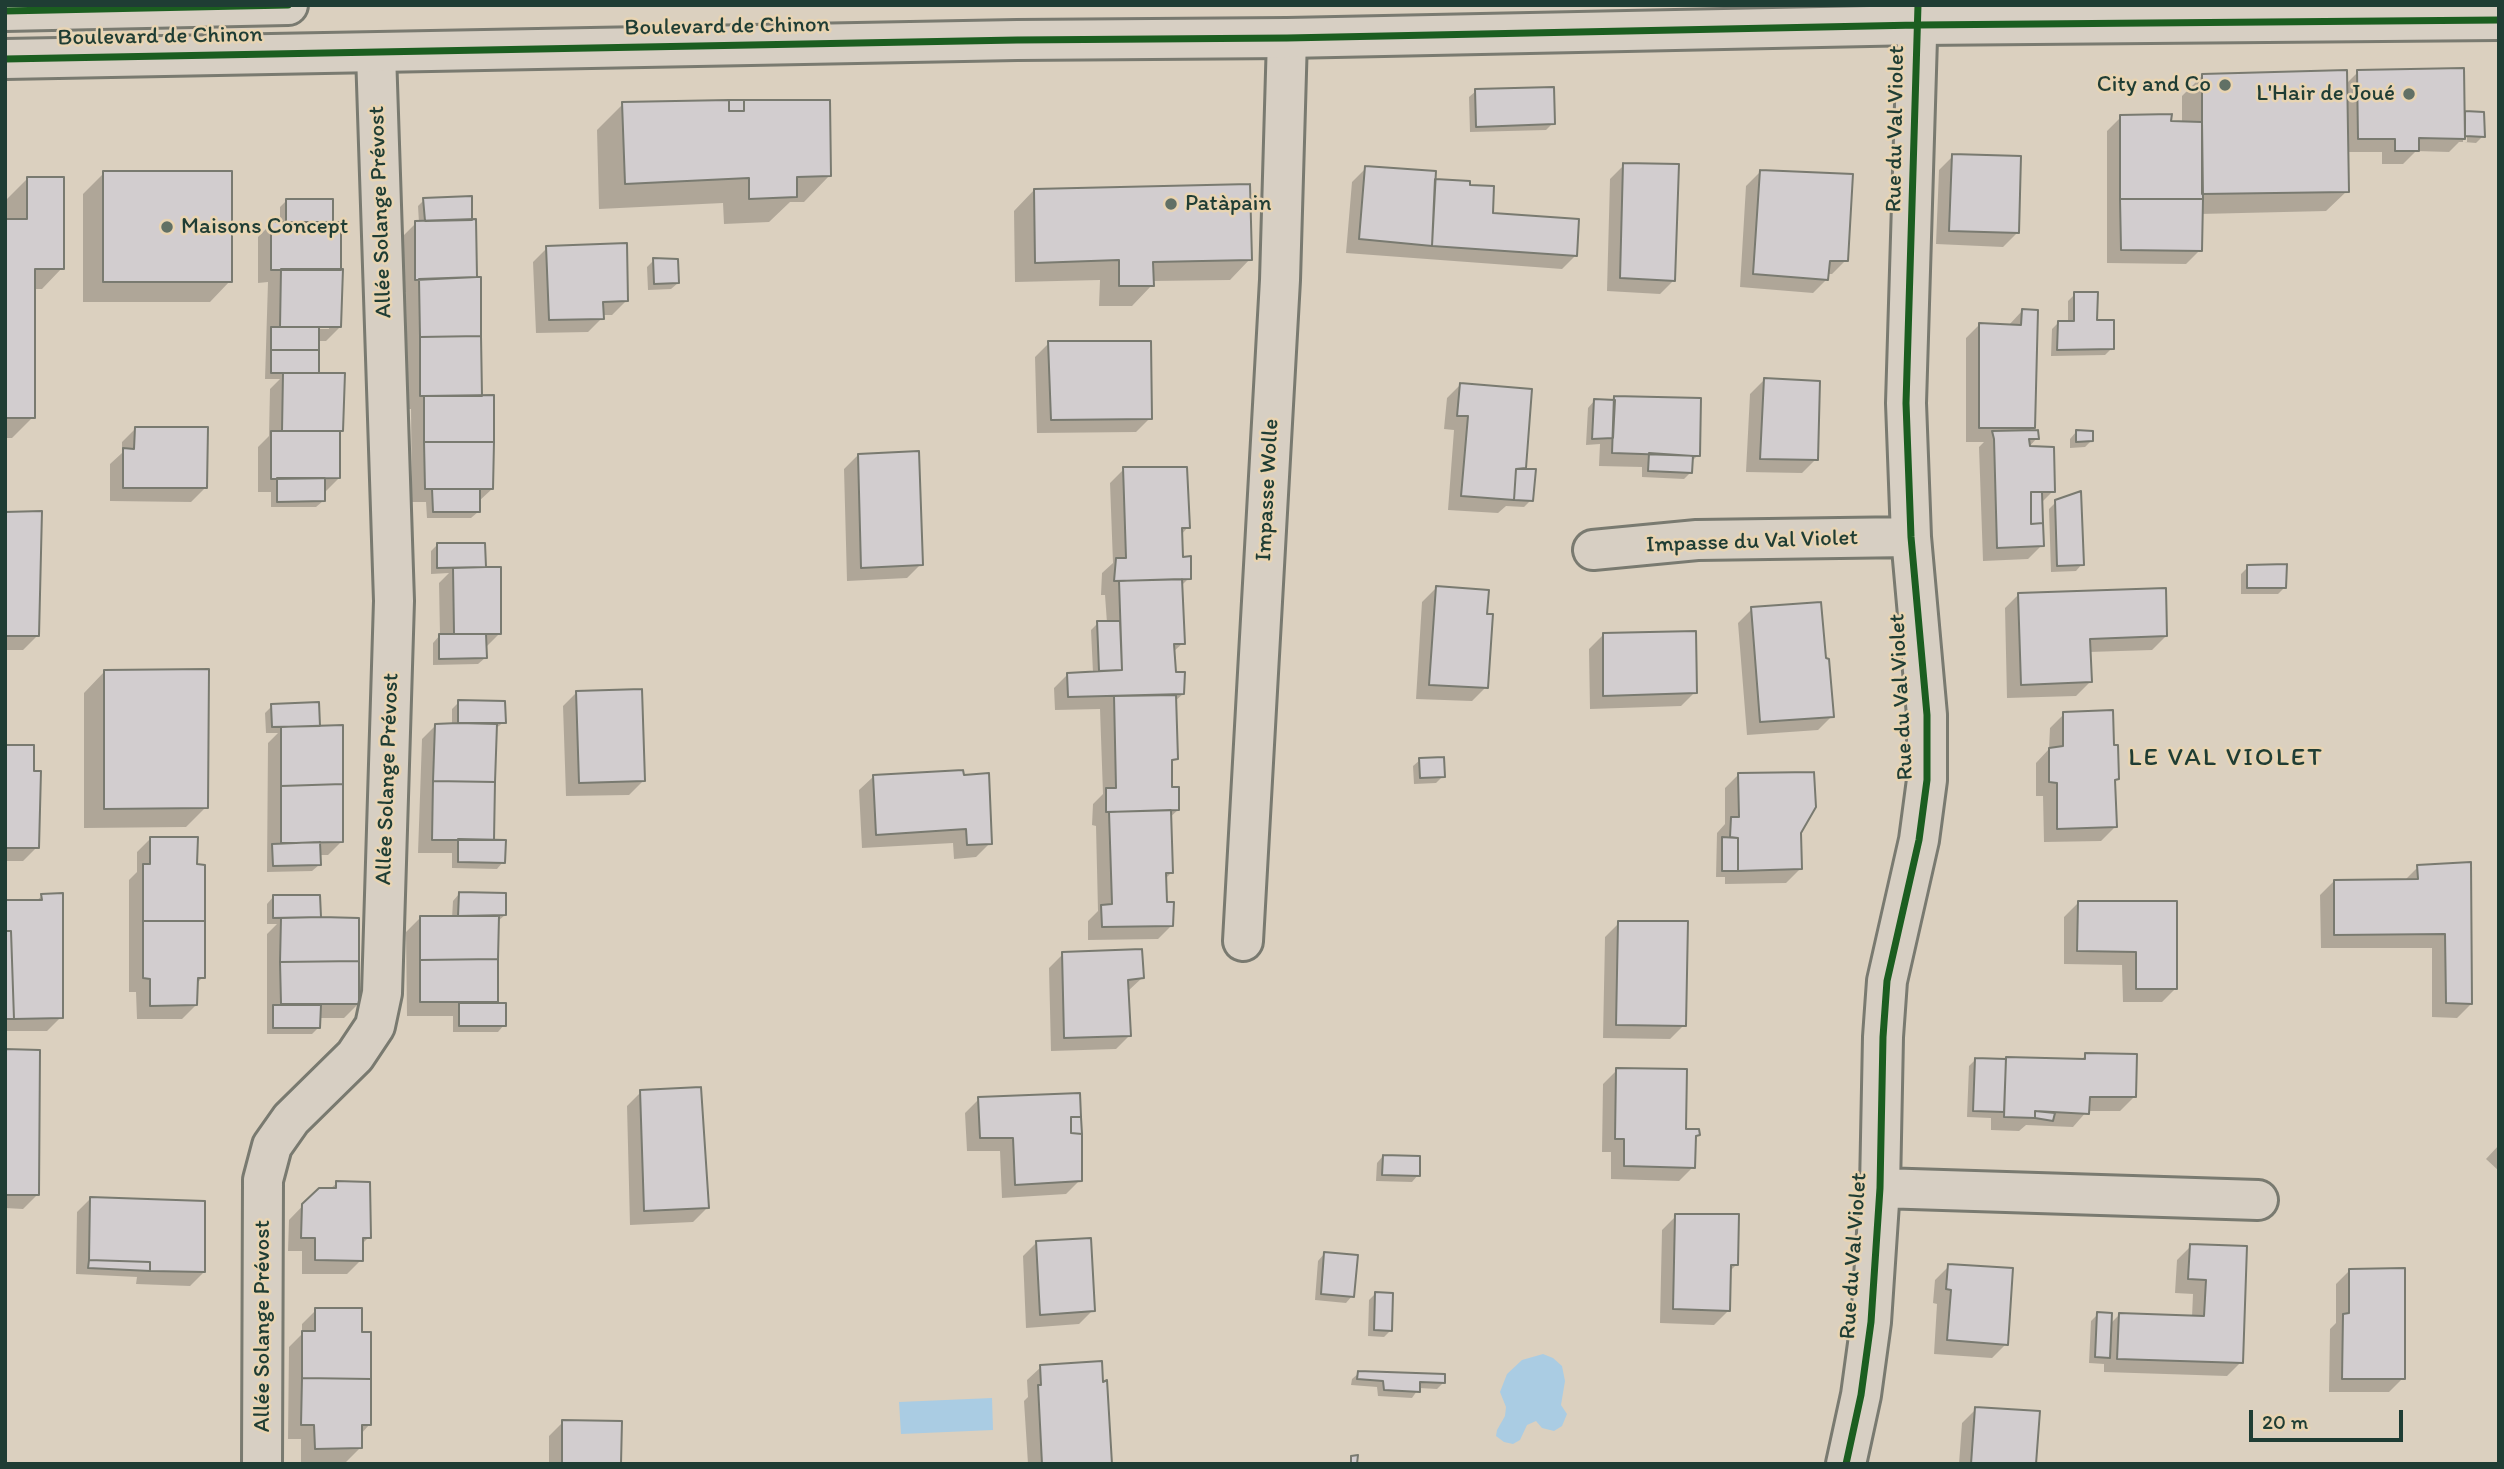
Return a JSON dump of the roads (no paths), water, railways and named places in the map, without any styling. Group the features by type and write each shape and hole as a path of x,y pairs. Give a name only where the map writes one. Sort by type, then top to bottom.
{"street":[{"name":"Boulevard de Chinon","path":"5,11 288,5"},
{"name":"Boulevard de Chinon","path":"5,59 1017,40 1287,38 1918,15 2499,20"},
{"name":"Rue du Val Violet","path":"1846,1464 1861,1395 1871,1322 1880,1188 1883,1037 1887,981 1919,840 1927,780 1927,715 1911,537 1906,403 1918,15"},
{"name":"Impasse Wolle","path":"1243,941 1279,280 1287,38"},
{"name":"Allée Solange Prévost","path":"262,1464 263,1180 272,1146 291,1119 355,1056 375,1026 382,993 394,601 376,53"},
{"name":"Impasse du Val Violet","path":"1593,550 1697,540 1911,537"},
{"name":"Rue du Val Violet","path":"1880,1188 2258,1200"}],"water":[{"path":"1543,1354 1562,1366 1565,1381 1561,1405 1567,1414 1562,1426 1554,1431 1542,1428 1536,1421 1527,1425 1520,1440 1513,1444 1504,1442 1496,1436 1505,1416 1506,1407 1500,1392 1507,1374 1522,1360"},
{"path":"992,1398 993,1430 901,1434 899,1402"}],"place":[{"name":"City and Co","path":"2225,85"},
{"name":"L'Hair de Joué","path":"2409,94"},
{"name":"Patàpain","path":"1171,204"},
{"name":"Maisons Concept","path":"167,227"}],"district":[{"name":"LE VAL VIOLET","path":"2226,758"}]}
